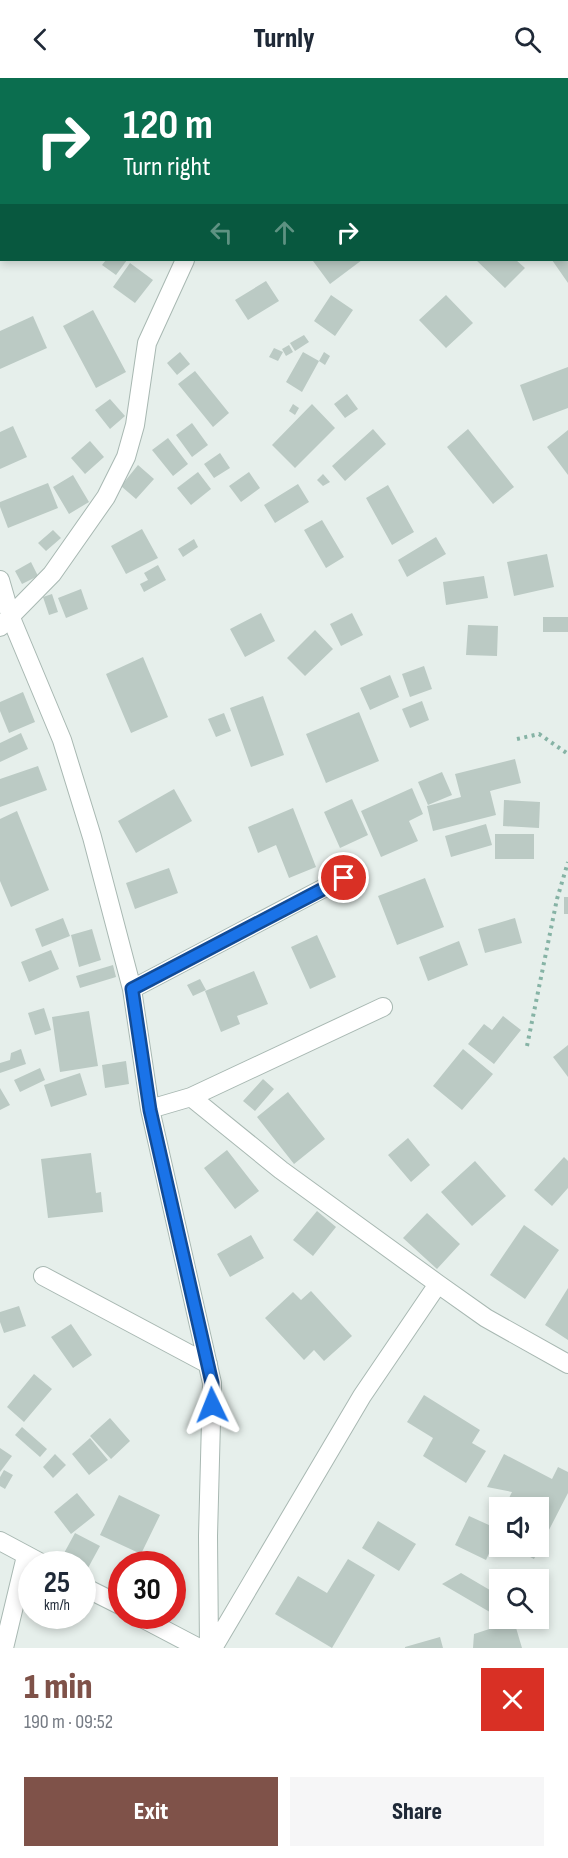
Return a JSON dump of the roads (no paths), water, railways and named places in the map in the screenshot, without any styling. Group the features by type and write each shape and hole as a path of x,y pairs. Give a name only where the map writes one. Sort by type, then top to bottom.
{"street":[{"path":"5,623 52,574 106,497 121,467 135,425 147,343 185,261"},
{"path":"0,580 5,623 62,740 92,837 132,989 150,1110 212,1383 208,1536 211,1648"},
{"path":"132,989 344,878"},
{"path":"150,1110 191,1097 383,1007"},
{"path":"191,1097 281,1170 486,1318 568,1364"},
{"path":"44,1276 208,1364"},
{"path":"211,1648 362,1396 438,1284"},
{"path":"0,1542 18,1552"},
{"path":"4,1648 18,1589"},
{"path":"163,1629 199,1648"}]}
